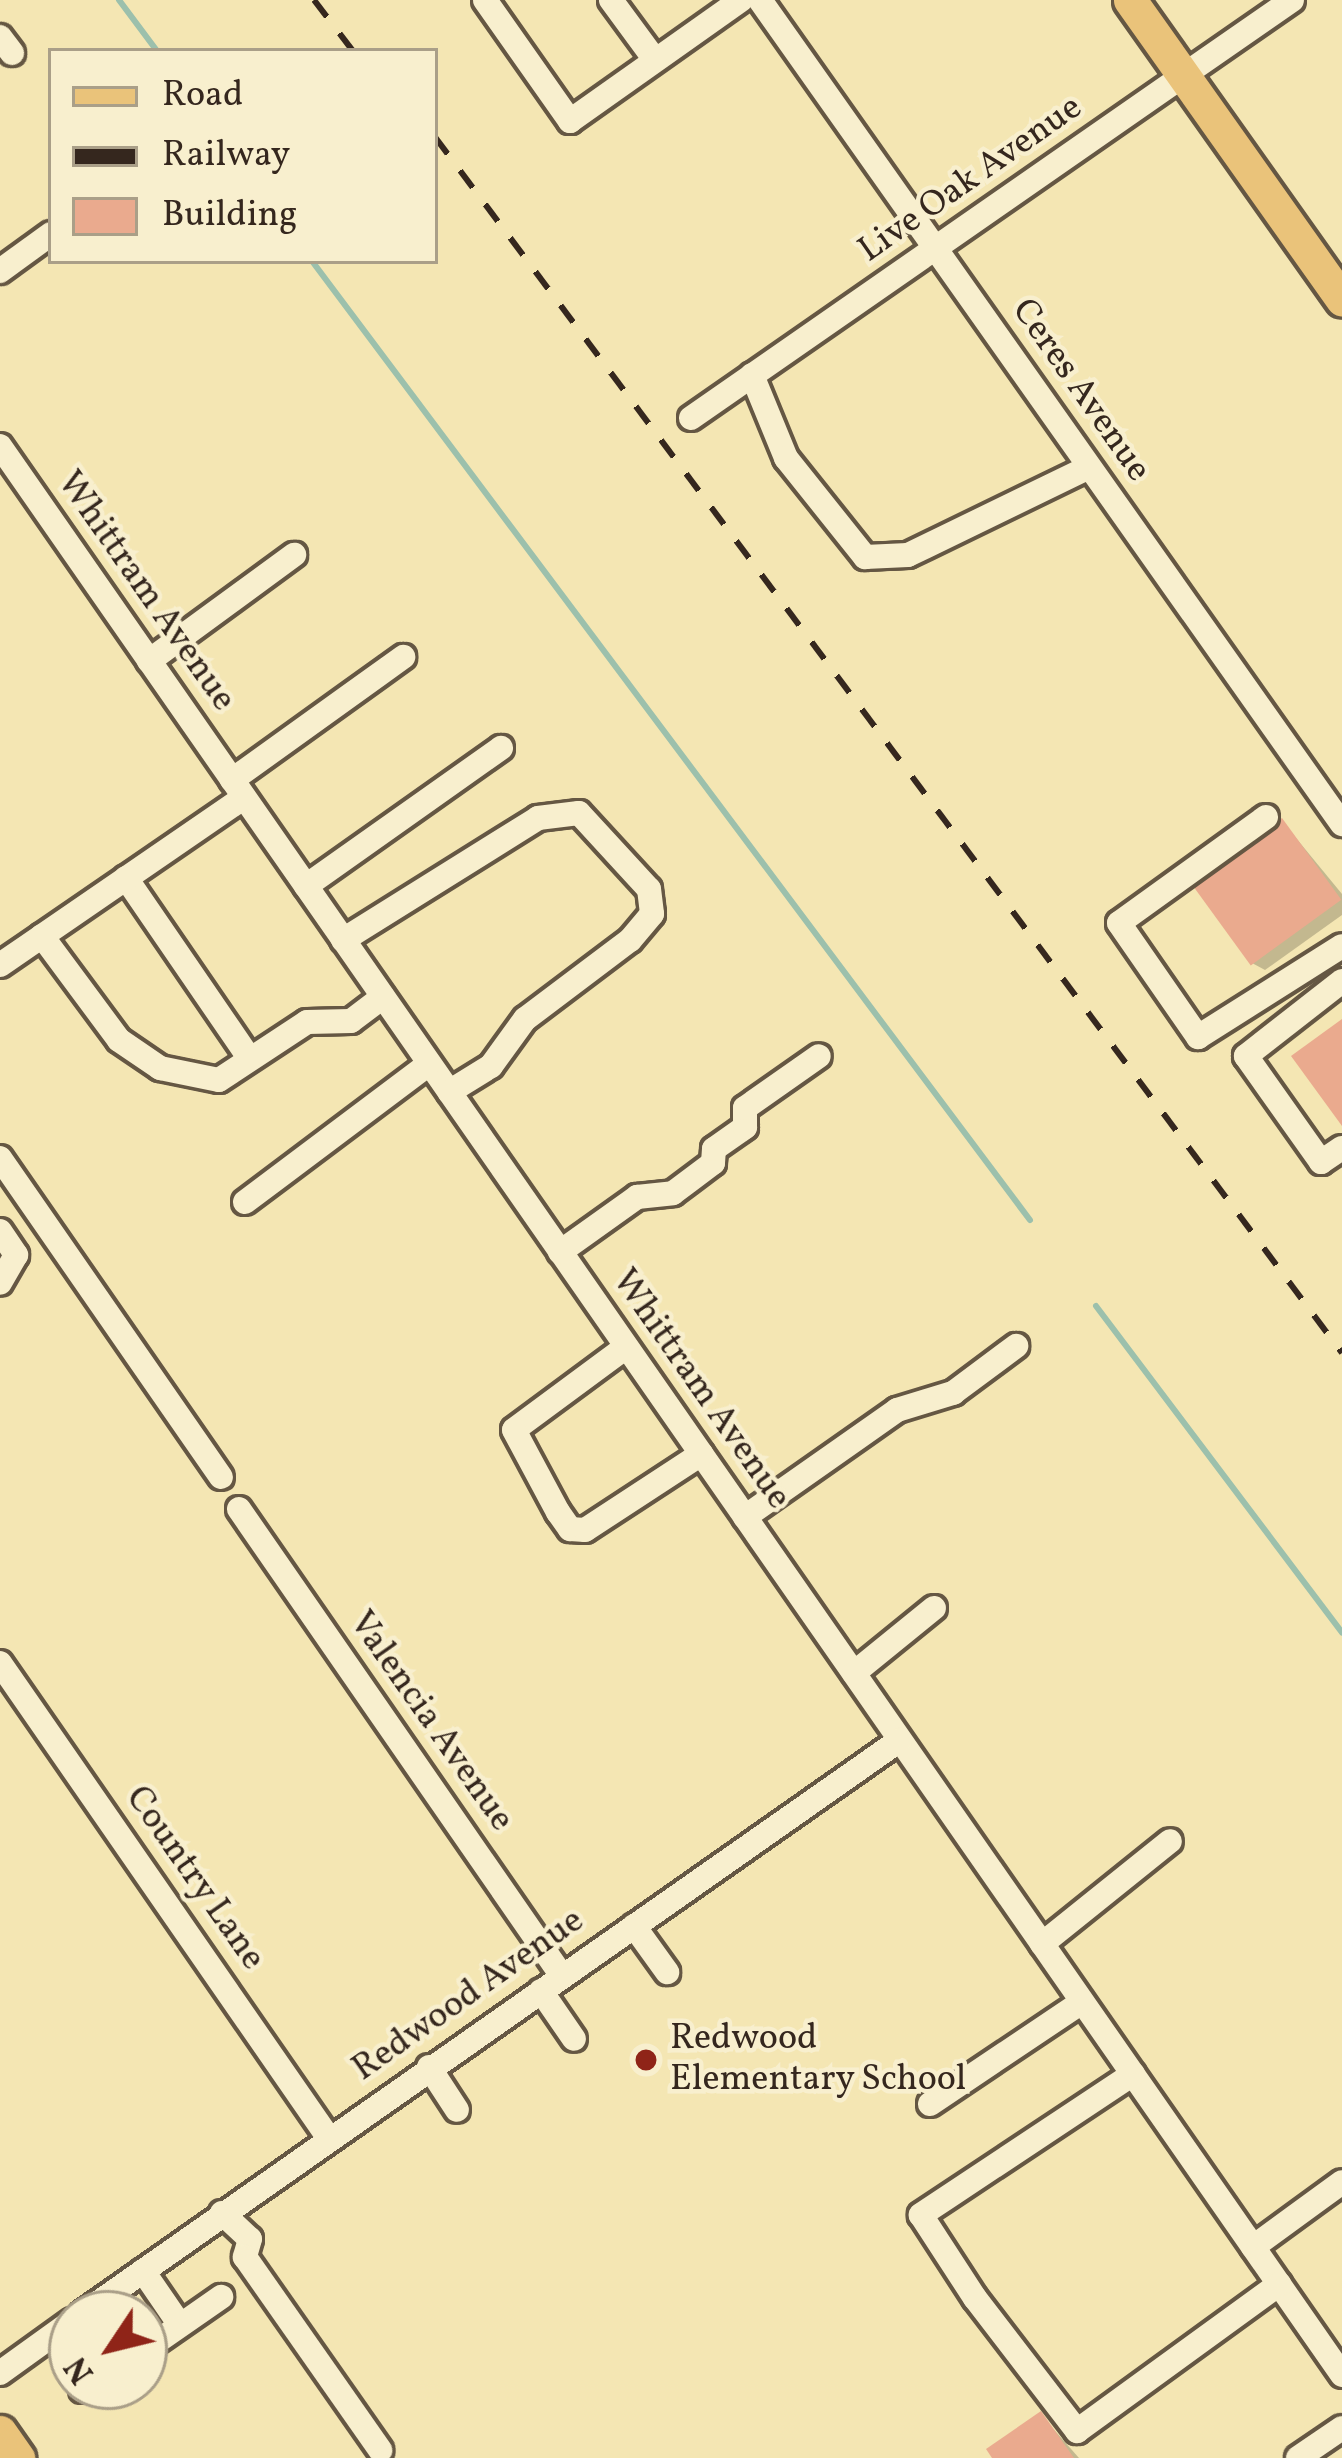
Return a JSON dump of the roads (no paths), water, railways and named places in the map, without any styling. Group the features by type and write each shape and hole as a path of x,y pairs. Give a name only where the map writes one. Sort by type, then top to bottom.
{"main road":[{"path":"1130,0 1342,299"},
{"path":"0,2432 18,2458"}],"street":[{"path":"485,0 570,121 741,0"},
{"path":"611,0 655,60"},
{"name":"Ceres Avenue","path":"760,0 1342,824"},
{"name":"Live Oak Avenue","path":"691,418 1292,0"},
{"path":"0,272 48,236"},
{"path":"752,375 786,458 865,557 908,555 1089,467"},
{"name":"Whittram Avenue","path":"0,446 1342,2375"},
{"path":"149,661 294,555"},
{"path":"0,965 126,878 403,658"},
{"path":"306,886 501,748"},
{"path":"344,940 538,818 579,813 650,889 652,914 630,940 525,1019 490,1066 449,1093"},
{"path":"1266,817 1118,923 1198,1037 1342,946"},
{"path":"126,878 250,1059"},
{"path":"42,936 119,1040 160,1068 218,1080 307,1022 351,1021 383,997"},
{"path":"1342,981 1246,1056 1322,1162 1342,1148"},
{"path":"560,1252 637,1197 673,1193 712,1163 714,1149 745,1127 746,1108 819,1056"},
{"path":"245,1202 429,1064"},
{"path":"0,1158 221,1477"},
{"path":"0,1231 16,1255 0,1283"},
{"path":"745,1517 897,1410 953,1393 1016,1346"},
{"path":"626,1347 514,1430 558,1512 570,1529 585,1530 701,1454"},
{"name":"Valencia Avenue","path":"239,1509 551,1983 574,2039"},
{"path":"854,1673 934,1608"},
{"name":"Country Lane","path":"0,1663 328,2137"},
{"name":"Redwood Avenue","path":"116,2290 900,1740"},
{"path":"1042,1944 1170,1841"},
{"path":"634,1926 667,1972"},
{"path":"930,2104 1082,2002"},
{"path":"429,2067 457,2110"},
{"path":"1133,2074 921,2215 975,2298 1077,2431 1279,2284"},
{"path":"1253,2247 1342,2182"},
{"path":"222,2213 250,2240 245,2257 380,2450"},
{"path":"142,2271 180,2325"},
{"path":"168,2334 220,2297"},
{"name":"Redwood Avenue","path":"0,2373 48,2339"},
{"path":"1298,2458 1342,2428"}],"waterway":[{"path":"119,0 155,48"},
{"path":"314,264 1030,1220"},
{"path":"1096,1306 1342,1633"}],"railway":[{"path":"314,0 351,48"},
{"path":"438,141 1342,1353"}],"place":[{"name":"Redwood Elementary School","path":"646,2060"}]}
